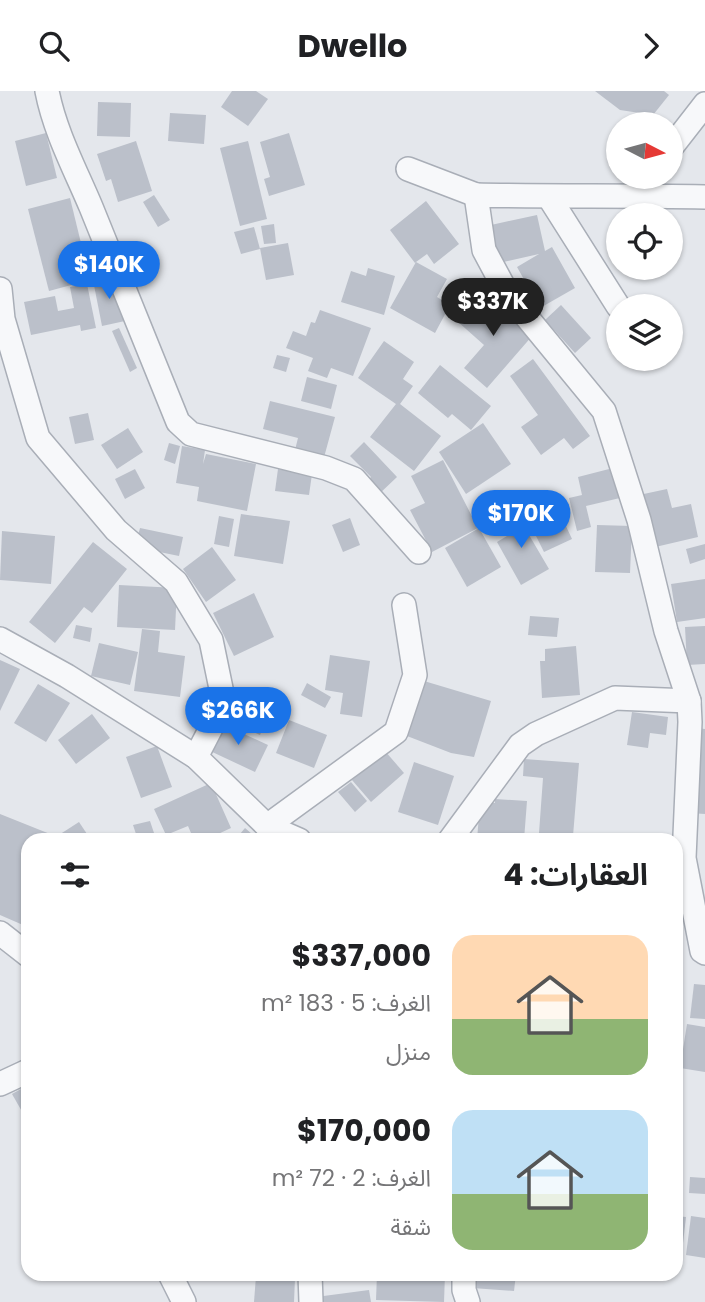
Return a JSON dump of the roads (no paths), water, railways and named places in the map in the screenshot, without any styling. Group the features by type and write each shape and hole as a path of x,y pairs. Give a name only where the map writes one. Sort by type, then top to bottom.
{"street":[{"path":"47,91 59,134 178,422 191,434 337,471 354,479 419,552"},
{"path":"683,132 705,104"},
{"path":"408,169 476,195 549,197 616,189"},
{"path":"658,189 705,197"},
{"path":"476,195 484,250 507,293 604,411 639,520 666,631 695,715 684,858 702,951 705,953"},
{"path":"549,197 610,294"},
{"path":"0,289 3,319 38,438 116,530 176,582 211,640 224,703 196,757"},
{"path":"267,826 397,732 415,675 404,605"},
{"path":"0,639 67,676 196,757 267,826 283,833"},
{"path":"455,833 520,745 536,734 615,698 695,715"},
{"path":"0,933 21,950"},
{"path":"0,1084 21,1074"},
{"path":"174,1281 184,1302"},
{"path":"310,1281 311,1302"},
{"path":"464,1281 468,1302"}]}
